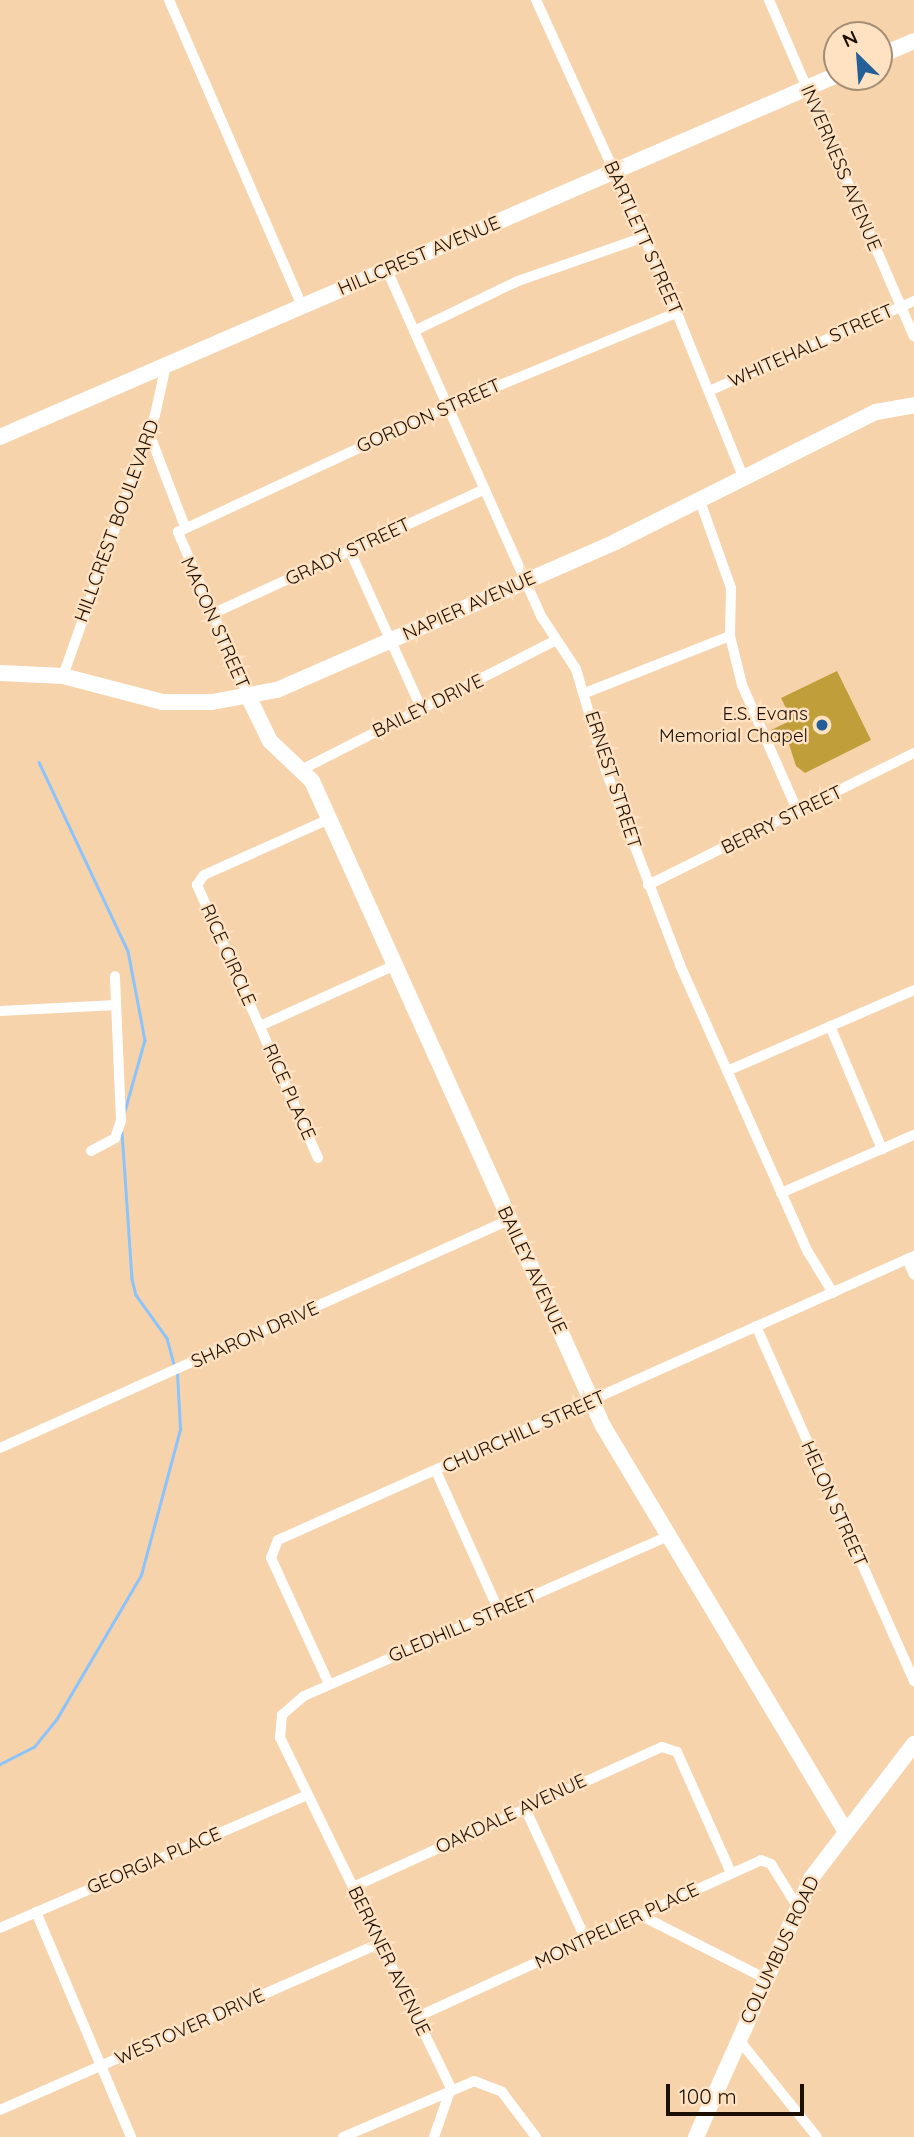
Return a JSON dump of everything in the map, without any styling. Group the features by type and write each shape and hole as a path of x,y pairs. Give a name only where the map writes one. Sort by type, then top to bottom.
{"street":[{"path":"169,0 302,306"},
{"name":"BARTLETT STREET","path":"536,0 644,237 744,479"},
{"name":"INVERNESS AVENUE","path":"769,0 914,336"},
{"path":"893,50 914,41"},
{"name":"HILLCREST AVENUE","path":"0,437 823,81"},
{"path":"414,331 517,281 644,237"},
{"name":"ERNEST STREET","path":"387,270 554,641 585,693 649,886 781,1193 833,1293"},
{"name":"WHITEHALL STREET","path":"709,391 914,301"},
{"name":"GORDON STREET","path":"185,527 449,406 676,313"},
{"name":"HILLCREST BOULEVARD","path":"62,676 149,433 166,365"},
{"name":"NAPIER AVENUE","path":"0,673 62,676 163,702 248,698 391,641 527,581 700,501 876,411 914,405"},
{"name":"MACON STREET","path":"149,433 185,527 179,540 248,698"},
{"name":"GRADY STREET","path":"212,614 485,489"},
{"path":"700,501 731,588 730,636 742,685 798,812"},
{"path":"350,551 422,710"},
{"path":"585,693 730,636"},
{"name":"BAILEY DRIVE","path":"303,769 554,641"},
{"name":"BAILEY AVENUE","path":"248,698 270,741 303,769 330,819 593,1401 668,1536 845,1830"},
{"name":"BERRY STREET","path":"649,886 914,753"},
{"name":"RICE CIRCLE","path":"330,819 198,880 260,1026 395,965"},
{"path":"91,1151 115,1138 121,1121 115,976"},
{"path":"727,1071 914,990"},
{"path":"0,1011 116,1005"},
{"name":"RICE PLACE","path":"260,1026 318,1158"},
{"path":"830,1026 882,1149"},
{"path":"781,1193 914,1135"},
{"name":"SHARON DRIVE","path":"0,1448 509,1220"},
{"path":"911,1257 914,1275"},
{"name":"CHURCHILL STREET","path":"329,1684 272,1548 436,1471 911,1257"},
{"name":"HELON STREET","path":"756,1326 914,1681"},
{"path":"436,1471 499,1611"},
{"name":"GLEDHILL STREET","path":"279,1734 286,1707 329,1684 668,1536"},
{"name":"BERKNER AVENUE","path":"279,1734 451,2088"},
{"name":"OAKDALE AVENUE","path":"353,1886 525,1808 671,1747 731,1873"},
{"name":"COLUMBUS ROAD","path":"696,2137 797,1906 845,1830 911,1755"},
{"name":"GEORGIA PLACE","path":"0,1928 307,1795"},
{"path":"525,1808 586,1940"},
{"name":"MONTPELIER PLACE","path":"417,2017 731,1873 768,1861 797,1906"},
{"path":"36,1912 131,2137"},
{"path":"640,1915 764,1978"},
{"name":"WESTOVER DRIVE","path":"0,2110 380,1943"},
{"path":"739,2040 817,2137"},
{"path":"343,2137 451,2088 474,2081 497,2088 536,2137"},
{"path":"434,2137 451,2088"}],"building":[{"name":"E.S. Evans Memorial Chapel","path":"837,671 871,740 805,773 796,766 787,738 777,742 771,730 792,720 781,698"}],"waterway":[{"path":"39,762 128,951 145,1040 125,1111"},
{"path":"122,1132 132,1279 136,1295 167,1338 175,1367"},
{"path":"0,1764 34,1747 56,1720 141,1575 180,1429 177,1374"}],"place":[{"name":"E.S. Evans Memorial Chapel","path":"822,725"}]}
